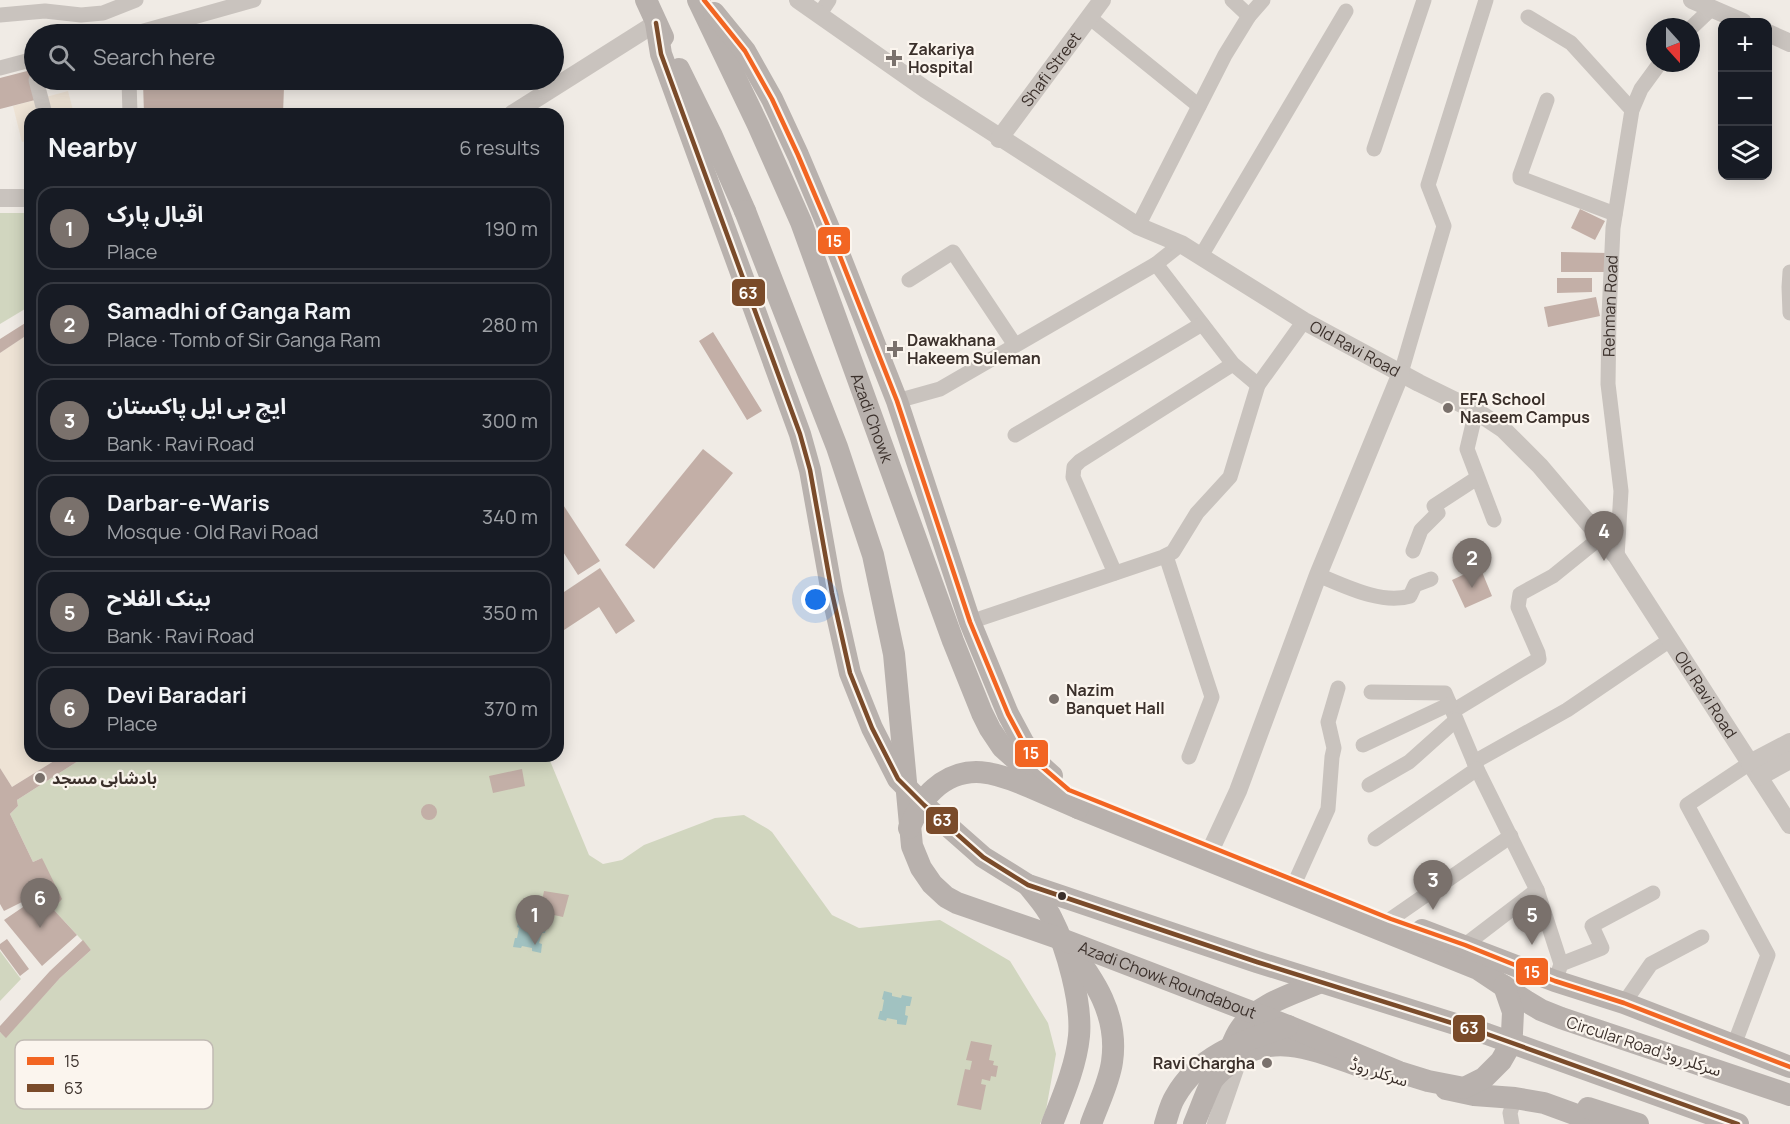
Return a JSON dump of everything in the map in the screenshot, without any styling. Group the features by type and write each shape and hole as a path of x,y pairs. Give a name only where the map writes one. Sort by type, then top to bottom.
{"main road":[{"path":"646,0 711,134 745,211 837,447 873,555 894,654 909,828"},
{"name":"Azadi Chowk","path":"698,0 758,125 801,222 953,641 982,713 1002,747 1018,763 1077,808"},
{"path":"704,0 745,51 772,99 828,226 897,400 970,622 1008,714 1023,742 1041,766 1069,790 1390,919 1465,945 1558,973 1624,1003 1790,1067"},
{"path":"656,23 661,54 800,434 810,470 832,593 850,673 872,728 898,779 982,857 1028,885 1497,1038 1738,1124"},
{"path":"909,828 921,805 945,780 967,772 1002,775 1077,808 1485,973 1504,986 1513,1012 1512,1033 1509,1047 1501,1061 1484,1078 1464,1088"},
{"name":"Azadi Chowk Roundabout","path":"909,828 912,846 921,868 932,884 946,897 957,903 1064,940 1288,1026 1399,1072 1428,1081 1464,1088"},
{"path":"1028,885 1052,917 1066,956 1078,1008 1079,1035 1074,1060 1052,1124"},
{"path":"1064,940 1090,973 1100,992 1112,1030 1112,1065 1091,1124"},
{"path":"1220,1071 1240,1029 1255,1013 1277,1000 1321,982"},
{"name":"Circular Road سرکلر روڈ","path":"1504,986 1541,1010 1561,1018 1790,1095"},
{"path":"1165,1124 1178,1092 1195,1071 1209,1059 1243,1042 1288,1026"},
{"name":"سرکلر روڈ","path":"1194,1124 1213,1080 1220,1071 1252,1050 1271,1045 1299,1046 1406,1082 1474,1095 1544,1103 1602,1124"},
{"path":"1464,1088 1521,1093 1577,1105 1638,1124"}],"street":[{"path":"0,15 45,10 81,15 103,14 136,0"},
{"path":"169,24 254,0"},
{"name":"Old Ravi Road","path":"798,0 824,7 914,82 999,139 1138,226 1181,244 1304,321 1476,411 1503,429 1540,466 1617,557 1790,825"},
{"name":"Shafi Street","path":"999,139 1102,0"},
{"path":"1232,0 1249,16"},
{"path":"1138,226 1225,55 1249,16 1263,0"},
{"path":"1212,847 1238,791 1318,575 1401,373 1444,226 1428,185 1486,0"},
{"path":"1692,0 1733,18"},
{"path":"1374,149 1421,2"},
{"path":"1700,19 1711,9"},
{"path":"1201,256 1346,11"},
{"path":"1089,17 1199,106"},
{"path":"1528,17 1571,43 1632,110"},
{"path":"564,81 656,23"},
{"path":"1772,35 1790,43"},
{"path":"0,68 24,65"},
{"name":"Rehman Road","path":"1617,557 1622,491 1608,384 1615,214 1632,110 1641,89 1653,72"},
{"path":"39,90 43,108"},
{"path":"129,90 130,108"},
{"path":"521,108 550,90"},
{"path":"1547,100 1520,178 1615,214"},
{"path":"0,198 24,198"},
{"path":"897,400 940,389 1156,264 1181,244"},
{"path":"909,280 953,252 1014,345"},
{"path":"1156,264 1233,364 1258,385"},
{"path":"1790,272 1790,313"},
{"path":"970,622 1173,552 1197,513 1230,477 1258,385 1304,321"},
{"path":"1015,435 1202,324"},
{"path":"1115,573 1073,477 1074,467 1233,364"},
{"path":"1476,411 1467,449 1494,520"},
{"path":"1413,551 1421,530 1438,513 1434,506 1477,478"},
{"path":"1363,744 1453,712 1539,659 1518,607 1520,594 1553,576 1600,538"},
{"path":"1166,556 1212,697 1189,757"},
{"path":"1318,575 1355,590 1399,600 1410,596 1415,585 1431,579"},
{"path":"1375,839 1475,766 1567,710 1670,640"},
{"path":"1296,880 1328,809 1334,748 1328,722 1338,688"},
{"path":"1371,692 1445,693 1475,766 1537,890 1558,973 1602,948 1592,926 1594,924 1653,893"},
{"path":"1369,785 1409,762 1453,712"},
{"path":"1734,1045 1768,955 1687,805 1754,770 1790,742"},
{"path":"1754,770 1790,760"},
{"path":"1390,919 1511,836"},
{"path":"1465,945 1537,890"},
{"path":"1624,1003 1651,964 1702,937"},
{"path":"1216,1124 1239,1057"},
{"path":"1512,1124 1510,1113 1515,1098"}],"green space":[{"path":"0,213 24,213 24,310 0,324"},
{"path":"77,762 550,762 589,855 603,864 622,860 644,845 715,818 744,815 772,832 832,915 859,928 940,920 1010,961 1048,1023 1056,1054 1046,1110 1040,1124 0,1124 0,1032 6,1037 60,978 91,950 53,909 42,858 33,862 10,814 18,806 17,800"},
{"path":"0,951 21,979 0,1001"}],"shaded area":[{"path":"68,91 72,108 24,108 24,142 22,142 13,106"},
{"path":"24,337 24,762 52,762 12,787 0,768 0,353"}],"water":[{"path":"519,919 527,920 527,924 536,925 537,922 547,924 539,943 542,944 541,953 532,951 532,948 513,947 515,938 517,938"},
{"path":"884,991 901,998 902,995 912,997 910,1006 906,1006 905,1015 908,1016 906,1025 897,1024 897,1020 878,1019 882,1011"}],"building":[{"path":"24,72 24,90 37,90 39,99 0,109 0,78"},
{"path":"143,90 284,90 283,108 144,108"},
{"path":"1580,209 1605,221 1595,240 1571,228"},
{"path":"1561,252 1608,253 1608,272 1561,272"},
{"path":"1557,278 1592,278 1592,292 1557,293"},
{"path":"1596,297 1600,316 1548,327 1544,307"},
{"path":"24,324 24,337 0,353 0,339"},
{"path":"713,332 762,411 747,420 699,341"},
{"path":"703,449 733,473 654,569 625,545"},
{"path":"564,506 600,561 578,575 564,553"},
{"path":"1480,567 1492,596 1465,608 1452,580"},
{"path":"600,568 635,621 616,634 599,607 564,630 564,592"},
{"path":"52,762 77,762 17,800 18,806 10,814 33,862 42,858 62,899 53,909 77,935 42,966 4,920 26,905 24,901 4,911 0,904 0,768 12,787"},
{"path":"522,769 525,786 493,793 489,776"},
{"path":"426,804 432,804 437,812 435,818 426,820 421,815 421,809"},
{"path":"544,891 569,895 563,917 540,912"},
{"path":"7,939 29,969 20,976 0,949 0,944"},
{"path":"83,940 91,950 60,978 6,1038 0,1032 0,1026 50,971"},
{"path":"971,1041 992,1045 989,1060 994,1061 993,1065 998,1066 996,1077 991,1076 990,1081 982,1079 981,1084 986,1085 981,1110 957,1105 965,1069 970,1070 972,1061 966,1060"}],"transit line":[{"name":"15","path":"704,0 745,51 772,99 798,155 897,401 970,622 1008,714 1023,742 1041,766 1069,790 1391,919 1465,945 1555,981 1624,1003 1790,1067"},
{"name":"63","path":"656,23 661,54 800,434 810,470 832,593 850,673 872,728 898,779 983,857 1028,885 1257,962 1487,1034 1738,1124"}],"place":[{"name":"Zakariya Hospital","path":"894,58"},
{"name":"Dawakhana Hakeem Suleman","path":"895,349"},
{"name":"EFA School Naseem Campus","path":"1448,408"},
{"name":"Darbar-e-Waris","path":"1604,561"},
{"name":"Samadhi of Ganga Ram","path":"1472,588"},
{"name":"Nazim Banquet Hall","path":"1054,699"},
{"name":"بادشاہی مسجد","path":"40,778"},
{"name":"ایچ بی ایل پاکستان","path":"1433,910"},
{"name":"Devi Baradari","path":"40,928"},
{"name":"اقبال پارک","path":"535,945"},
{"name":"بینک الفلاح","path":"1532,945"},
{"name":"Ravi Chargha","path":"1267,1063"}]}
